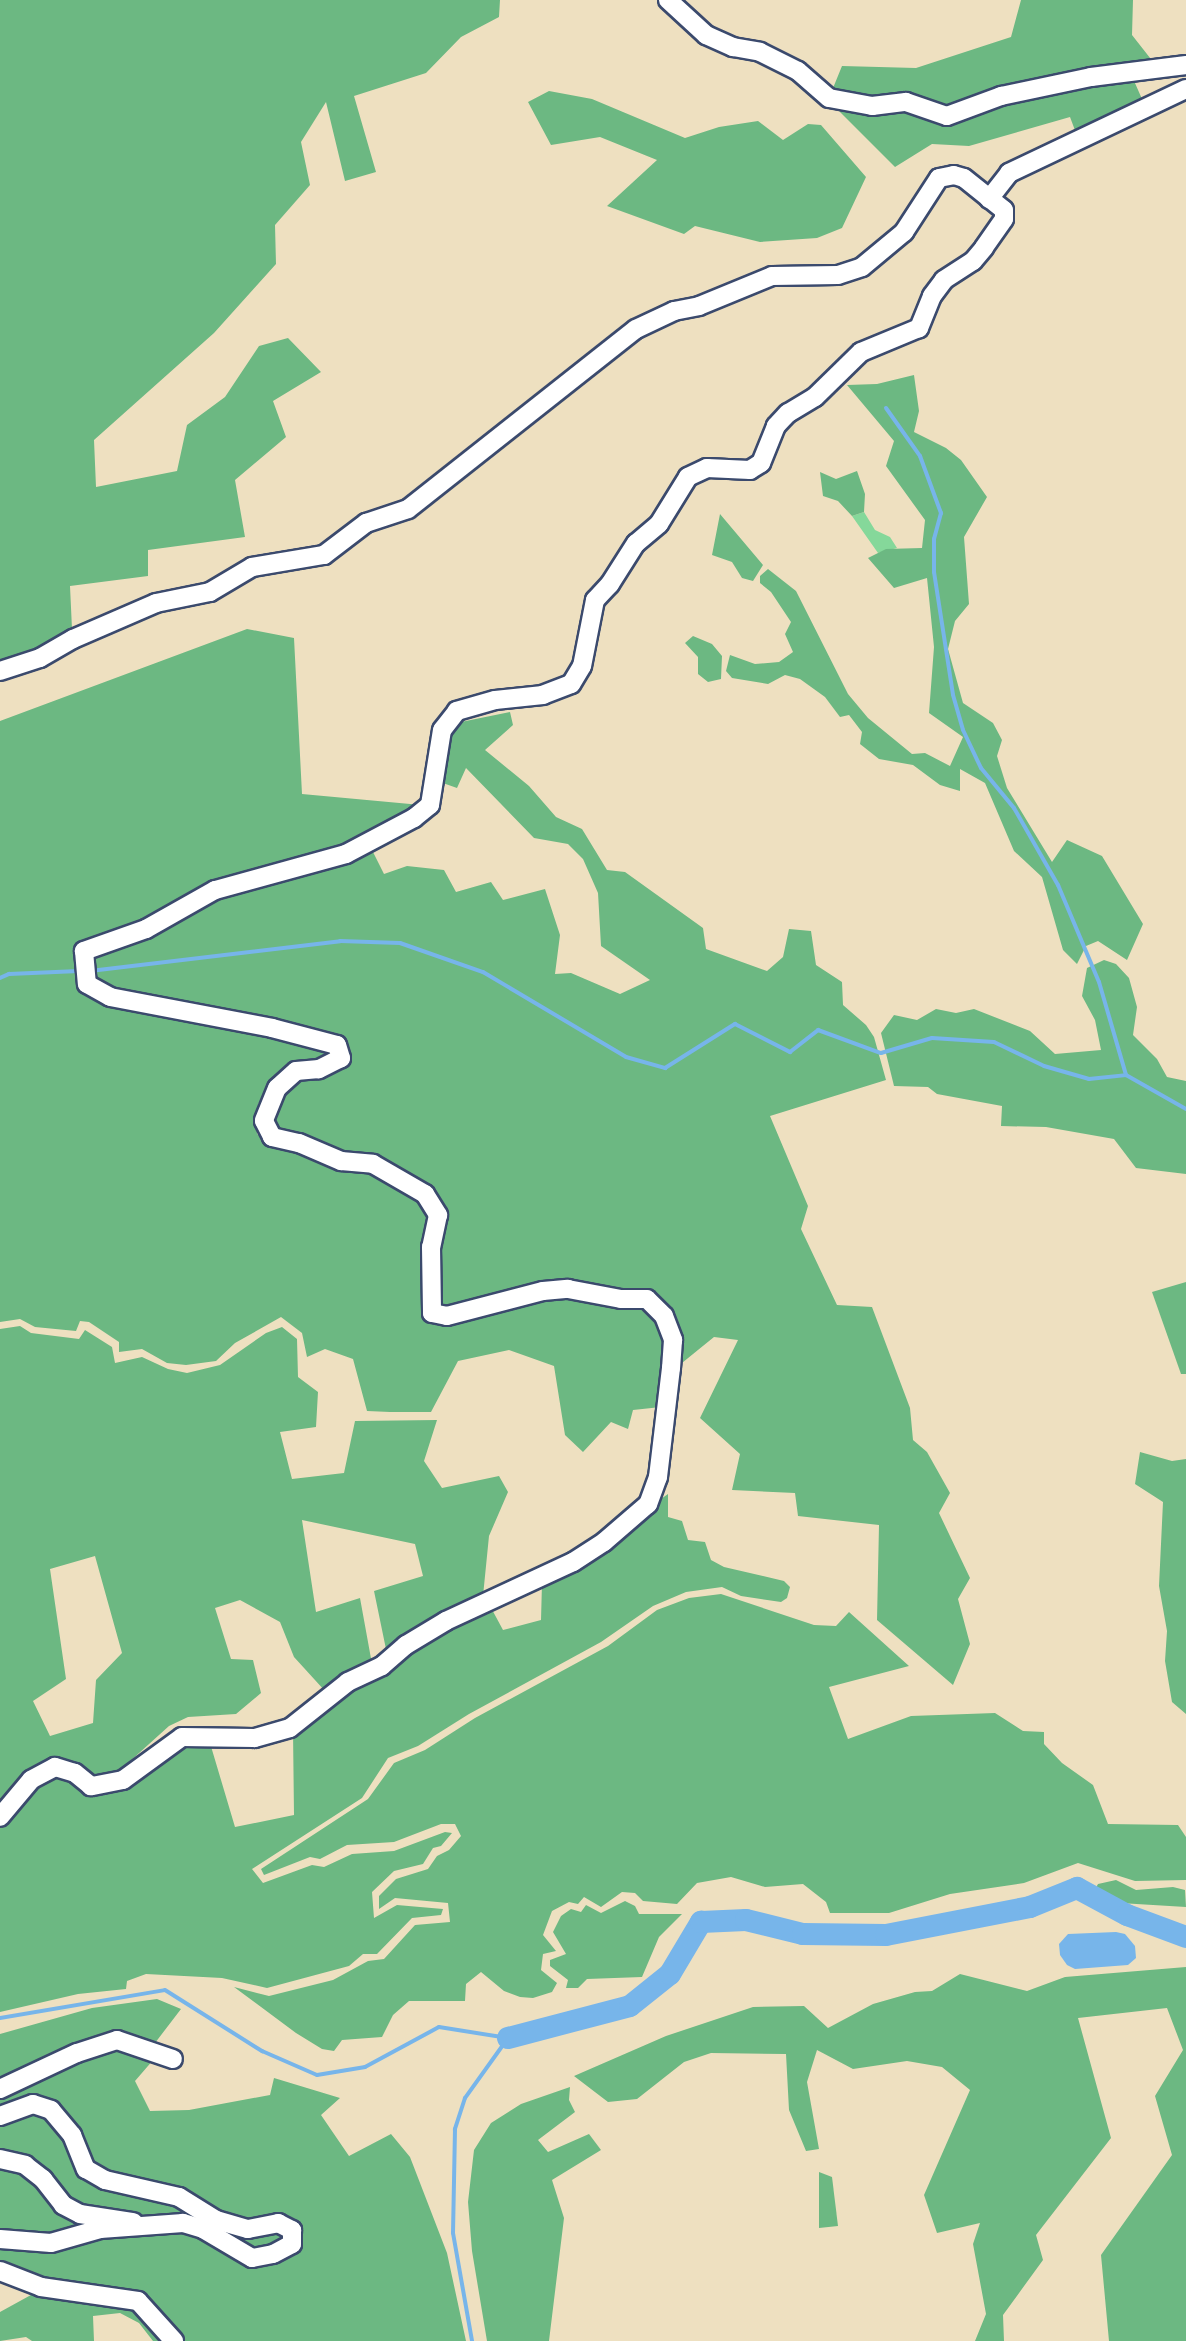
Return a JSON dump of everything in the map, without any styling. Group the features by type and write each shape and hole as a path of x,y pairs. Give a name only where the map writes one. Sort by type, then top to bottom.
{"street":[{"path":"668,0 706,34 733,47 760,52 798,71 830,98 872,106 906,102 947,116 1001,96 1091,77 1186,65"},
{"path":"989,199 1009,173 1186,89"},
{"path":"0,671 40,658 73,639 156,603 210,592 252,567 324,555 366,523 408,509 636,329 674,310 699,306 772,276 827,276 862,267 904,232 939,177 954,175 964,178 1004,210 1004,219 973,261 944,280 932,296 919,328 861,352 815,397 788,413 776,426 761,463 750,470 707,468 688,477 659,524 636,543 610,584 595,600 582,666 571,684 543,695 495,700 457,711 442,730 430,804 422,811 346,854 215,890 146,929 84,951 87,984 110,997 272,1028 337,1046 341,1058 319,1069 296,1071 277,1088 264,1121 273,1137 299,1143 341,1161 373,1164 425,1194 438,1215 431,1247 432,1313 447,1316 543,1291 568,1289 621,1299 647,1299 664,1316 673,1340 671,1368 658,1477 648,1504 604,1542 573,1562 446,1621 406,1645 382,1666 348,1682 291,1728 254,1738 182,1737 123,1780 91,1786 75,1773 55,1767 31,1780 0,1817"},
{"path":"0,2089 77,2054 117,2040 173,2059"},
{"path":"0,2116 33,2104 51,2110 72,2135 86,2169 105,2180 179,2197 216,2220 248,2229 278,2223 292,2230 292,2244 273,2254 252,2258 203,2229 183,2223 100,2229 51,2243 0,2239"},
{"path":"0,2159 25,2164 43,2179 63,2205 80,2214 110,2216 152,2227"},
{"path":"0,2271 41,2287 138,2301 174,2341"}],"green space":[{"path":"0,0 500,0 499,17 461,37 426,73 354,96 376,172 345,181 326,102 301,142 310,185 275,225 276,264 214,333 94,440 96,487 177,471 187,425 225,397 259,346 288,338 321,372 273,401 286,437 235,480 245,537 148,550 148,576 70,586 72,629 40,650 0,662"},
{"path":"1021,0 1133,0 1132,35 1154,63 945,112 831,93 842,66 916,68 1011,37"},
{"path":"1131,74 1142,99 1076,133 1070,117 969,146 932,144 895,167 831,103 905,106 949,121 1005,98"},
{"path":"549,91 592,99 685,138 719,127 758,121 783,140 808,124 821,125 866,177 842,228 817,238 760,242 695,226 684,234 607,206 657,160 600,137 551,145 528,102"},
{"path":"914,375 919,411 914,432 946,448 961,460 987,497 964,537 969,604 955,621 948,649 963,703 993,723 1002,740 997,756 1007,788 1052,862 1067,840 1102,856 1143,924 1127,960 1098,941 1086,946 1077,964 1063,950 1042,877 1014,851 985,783 960,769 960,791 940,785 913,765 879,759 860,744 862,732 849,715 840,717 825,697 800,679 785,675 768,684 732,678 726,671 730,655 755,664 779,662 793,652 785,634 791,622 771,592 760,583 760,576 768,569 796,591 848,694 868,718 912,754 925,753 950,766 963,737 929,713 934,647 927,578 894,588 868,558 886,549 922,548 925,520 886,466 894,441 847,385 877,384"},
{"path":"857,471 865,494 864,512 852,516 838,501 823,496 820,472 836,479"},
{"path":"864,512 875,530 890,537 897,548 878,553 852,516"},
{"path":"720,514 763,565 753,581 742,578 732,562 712,555"},
{"path":"247,629 294,638 302,794 421,805 344,850 177,907 80,947 83,991 331,1051 333,1057 274,1082 258,1104 257,1134 274,1145 374,1173 418,1199 430,1217 424,1317 543,1296 641,1305 652,1313 668,1344 661,1407 633,1410 628,1429 611,1422 583,1452 565,1435 554,1366 509,1350 458,1361 431,1412 367,1411 353,1359 325,1349 307,1357 302,1333 281,1317 235,1343 216,1361 186,1365 167,1363 142,1349 119,1352 119,1342 89,1322 80,1321 76,1331 35,1327 20,1319 0,1322 0,721"},
{"path":"693,636 712,644 722,656 721,679 708,682 698,674 698,657 685,643"},
{"path":"510,712 513,725 485,750 529,786 556,817 582,829 607,870 625,872 703,928 706,949 767,971 783,957 789,929 811,931 816,965 842,982 843,1005 866,1025 874,1037 886,1080 770,1116 808,1206 801,1229 837,1305 872,1307 910,1408 913,1440 927,1452 950,1493 939,1513 970,1578 958,1599 970,1644 953,1685 877,1620 879,1525 798,1516 795,1493 732,1490 740,1454 700,1418 738,1340 714,1337 677,1367 667,1313 564,1284 451,1311 436,1309 427,1193 275,1133 267,1118 297,1075 342,1070 352,1057 344,1041 112,994 92,981 93,956 218,895 371,848 384,874 407,866 444,870 456,892 491,882 503,900 545,889 560,935 555,974 571,973 620,994 650,980 601,946 598,893 583,859 568,844 534,838 466,768 457,788 440,782 448,737 456,723"},
{"path":"1104,960 1116,964 1129,978 1137,1007 1133,1035 1157,1059 1167,1077 1186,1081 1186,1174 1136,1168 1114,1139 1046,1127 1001,1126 1002,1106 937,1094 928,1087 894,1086 881,1033 894,1015 917,1020 936,1009 956,1013 974,1009 1030,1031 1055,1054 1101,1050 1095,1020 1082,996 1087,968"},
{"path":"1186,1282 1186,1374 1181,1374 1152,1292"},
{"path":"20,1326 31,1333 79,1339 85,1330 112,1347 115,1363 142,1357 168,1369 187,1373 220,1365 266,1333 282,1327 297,1339 298,1377 318,1392 316,1427 280,1432 292,1479 344,1473 355,1421 437,1420 424,1461 442,1488 499,1476 508,1492 489,1536 483,1596 387,1654 374,1591 423,1576 415,1544 302,1520 316,1612 360,1598 372,1664 325,1691 294,1657 280,1622 240,1600 215,1608 231,1659 253,1660 261,1693 236,1714 188,1717 169,1726 118,1772 93,1778 53,1761 0,1808 0,1329","holes":["95,1556 122,1653 96,1680 93,1723 50,1736 33,1701 66,1679 50,1569"]},
{"path":"1140,1452 1172,1461 1186,1459 1186,1714 1172,1702 1165,1661 1167,1631 1159,1586 1163,1502 1135,1484"},
{"path":"668,1494 668,1517 682,1521 688,1540 705,1542 711,1560 724,1567 784,1581 790,1587 787,1598 781,1602 741,1596 722,1587 686,1592 653,1606 601,1642 469,1714 418,1746 388,1758 362,1798 252,1869 263,1883 312,1865 324,1867 352,1854 394,1851 445,1832 452,1833 441,1846 433,1848 423,1864 394,1871 372,1892 374,1918 397,1905 443,1909 441,1915 412,1918 377,1954 363,1954 349,1966 267,1988 222,1978 146,1974 127,1981 126,1989 78,1994 0,2012 0,1825 35,1782 56,1772 93,1792 186,1742 210,1743 235,1827 294,1815 293,1731 350,1689 489,1604 503,1630 541,1620 542,1583"},
{"path":"721,1594 814,1625 836,1626 849,1612 909,1666 829,1687 848,1739 911,1716 995,1713 1023,1731 1044,1732 1044,1744 1062,1763 1093,1785 1108,1824 1178,1825 1186,1837 1186,1880 1135,1881 1078,1863 1024,1883 950,1894 889,1913 830,1913 826,1902 803,1884 765,1887 731,1877 697,1883 677,1904 643,1901 635,1893 622,1892 601,1907 584,1897 578,1904 569,1902 552,1911 543,1935 556,1951 543,1954 541,1970 557,1983 552,1992 533,1998 520,1997 504,1991 481,1972 466,1984 465,2001 409,2001 393,2015 382,2037 342,2040 334,2051 322,2049 296,2033 234,1987 269,1996 333,1980 368,1961 384,1959 415,1925 450,1922 448,1903 395,1898 379,1909 379,1896 396,1879 428,1869 437,1856 449,1850 461,1836 455,1824 441,1824 394,1842 347,1845 320,1859 310,1857 264,1875 261,1869 368,1799 394,1763 425,1750 475,1718 608,1646 657,1610 689,1598"},
{"path":"1116,1880 1136,1890 1173,1887 1185,1890 1186,1907 1120,1903 1094,1891 1098,1884"},
{"path":"625,1901 635,1906 639,1914 682,1914 659,1937 642,1977 587,1979 578,1988 566,1988 568,1980 550,1966 550,1960 566,1954 553,1932 561,1916 571,1909 581,1912 586,1905 601,1913"},
{"path":"1186,1967 1186,2341 1109,2341 1101,2255 1172,2155 1155,2096 1183,2050 1167,2008 1078,2018 1111,2138 1036,2235 1043,2260 1003,2315 1004,2341 975,2341 986,2314 973,2244 980,2223 937,2233 924,2195 970,2090 942,2067 907,2061 853,2069 817,2050 807,2082 819,2149 806,2151 789,2110 786,2054 711,2053 684,2062 637,2099 608,2102 574,2076 666,2036 753,2007 804,2006 828,2028 873,2004 915,1992 932,1991 960,1974 1027,1991 1065,1977"},
{"path":"157,1999 181,2009 155,2043 127,2034 0,2081 0,2034 92,2008"},
{"path":"119,2045 154,2059 135,2081 150,2111 189,2110 270,2095 274,2078 340,2098 321,2115 349,2156 391,2134 410,2157 447,2253 466,2341 185,2341 169,2333 139,2291 62,2286 0,2263 0,2242 185,2231 201,2234 251,2266 298,2228 247,2223 111,2177 92,2164 52,2107 0,2111 0,2096 21,2083"},
{"path":"570,2087 569,2100 575,2112 538,2140 548,2152 589,2134 601,2150 552,2180 564,2218 549,2341 487,2341 472,2251 468,2202 474,2150 491,2123 521,2104"},
{"path":"36,2109 55,2124 86,2177 280,2231 287,2240 256,2253 151,2221 83,2212 0,2156 0,2122"},
{"path":"0,2166 18,2174 102,2225 49,2238 0,2229"},
{"path":"819,2172 832,2177 838,2226 819,2228"},
{"path":"40,2290 135,2303 165,2341 153,2341 139,2323 120,2313 93,2316 94,2341 32,2341 26,2337 0,2341 0,2312"}],"water":[{"path":"1116,1932 1125,1934 1135,1946 1136,1958 1128,1965 1075,1969 1067,1965 1060,1955 1059,1944 1068,1934"}],"waterway":[{"path":"886,408 920,456 941,513 934,539 934,572 953,695 963,730 981,768 1014,808 1058,885 1099,982 1126,1075"},
{"path":"90,971 340,941 400,943 483,972 626,1057 665,1068 735,1024 790,1052 818,1030 881,1053 932,1038 994,1042 1044,1066 1089,1079 1126,1075 1186,1109"},
{"path":"0,978 9,974 79,971"},
{"path":"508,2038 630,2006 670,1974 701,1922 746,1920 803,1934 886,1935 1030,1907 1077,1888 1127,1915 1186,1937"},
{"path":"0,2018 165,1990 262,2051 317,2075 365,2067 439,2027 508,2038 465,2098 455,2129 453,2233 472,2341"}]}
